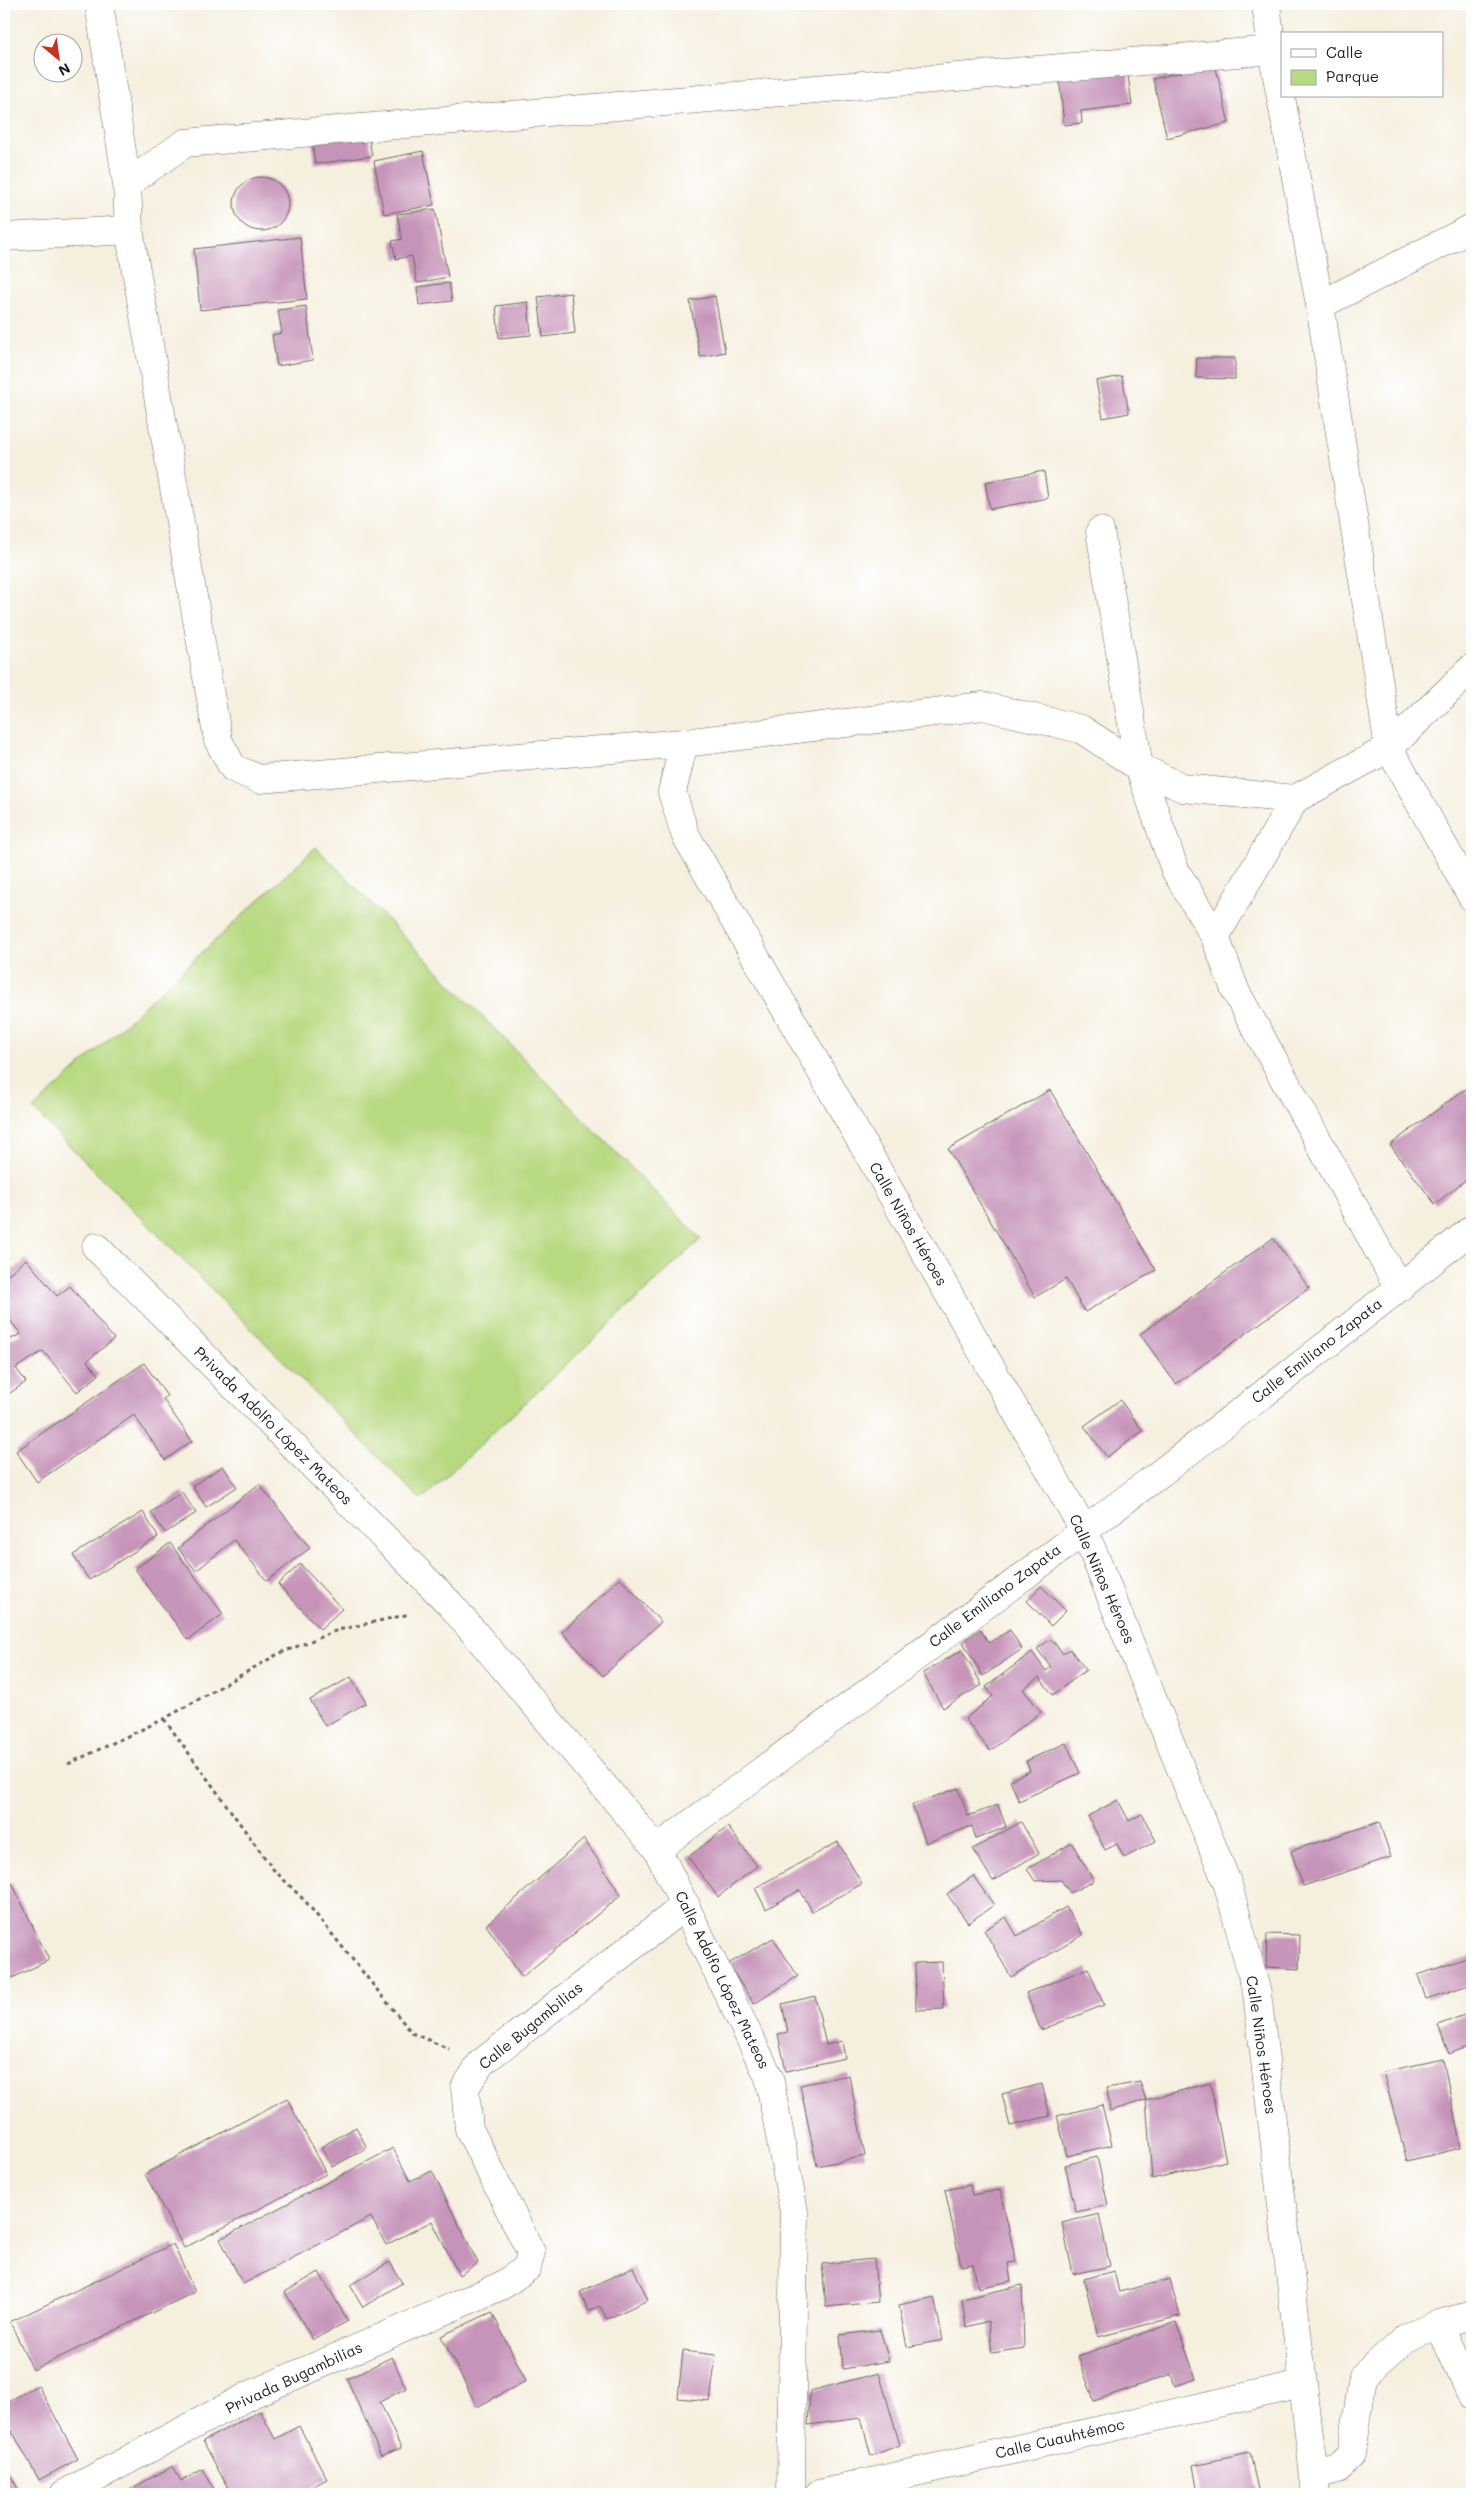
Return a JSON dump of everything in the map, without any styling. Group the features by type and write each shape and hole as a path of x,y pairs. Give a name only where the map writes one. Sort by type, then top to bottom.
{"street":[{"path":"100,4 127,184 129,230 218,740 233,768 259,779 684,743 983,706 1082,729 1140,766 1183,788 1295,799"},
{"path":"1266,4 1281,98"},
{"path":"127,184 185,143 1272,50"},
{"path":"1281,98 1320,304 1389,748 1472,897"},
{"path":"1320,304 1472,228"},
{"path":"4,236 129,230"},
{"path":"1100,531 1140,766 1176,870 1215,937 1236,992 1399,1288"},
{"path":"1215,937 1295,799 1389,748 1472,668"},
{"name":"Calle Niños Héroes","path":"684,743 672,792 685,834 1084,1530 1228,1885 1257,1993 1302,2384 1316,2485"},
{"name":"Calle Emiliano Zapata","path":"657,1849 1084,1530 1399,1288 1472,1228"},
{"name":"Privada Adolfo López Mateos","path":"96,1247 450,1604"},
{"name":"Calle Adolfo López Mateos","path":"450,1604 657,1849 686,1904 769,2076 794,2212 790,2494"},
{"name":"Calle Bugambilias","path":"527,2268 531,2252 469,2129 465,2088 481,2063 686,1904"},
{"name":"Privada Bugambilias","path":"64,2494 250,2395 501,2286 527,2268"},
{"path":"1316,2485 1338,2470 1352,2454 1363,2376 1406,2338 1439,2324 1472,2316"},
{"path":"1439,2324 1472,2396"},
{"name":"Calle Cuauhtémoc","path":"819,2494 1302,2384"}],"path":[{"path":"68,1764 164,1719 278,1654 338,1630 450,1604"},
{"path":"164,1719 273,1869 306,1902 412,2033 481,2063"}],"green space":[{"path":"316,847 701,1239 421,1500 33,1109"}],"building":[{"path":"1215,64 1229,123 1167,138 1153,79"},
{"path":"1127,68 1132,105 1081,111 1082,123 1064,125 1059,76"},
{"path":"368,134 372,156 315,164 312,141"},
{"path":"423,151 434,205 384,214 374,161"},
{"path":"261,177 271,179 280,185 286,194 288,204 286,214 280,223 271,229 261,231 251,229 242,223 236,214 234,204 236,194 242,185 251,179"},
{"path":"435,209 448,277 417,283 412,256 396,259 392,241 402,239 397,214"},
{"path":"300,237 307,299 200,310 194,249"},
{"path":"449,283 452,301 419,305 417,287"},
{"path":"571,293 575,333 543,337 538,297"},
{"path":"715,296 725,352 700,357 690,301"},
{"path":"528,302 531,335 499,338 496,306"},
{"path":"306,306 313,360 277,366 272,335 282,333 278,310"},
{"path":"1197,358 1235,358 1235,379 1196,378"},
{"path":"1122,376 1129,413 1103,418 1096,381"},
{"path":"1044,471 1048,498 990,509 985,482"},
{"path":"1465,1089 1472,1099 1472,1175 1435,1204 1390,1145"},
{"path":"1050,1090 1156,1270 1085,1312 1066,1279 1035,1297 948,1149"},
{"path":"1273,1238 1309,1288 1176,1384 1140,1334"},
{"path":"26,1259 57,1296 70,1286 114,1339 87,1361 99,1375 77,1392 43,1351 16,1368 26,1382 7,1395 4,1391 4,1336 7,1341 21,1334 4,1313 4,1278"},
{"path":"144,1363 167,1396 163,1399 192,1441 165,1460 134,1415 37,1482 16,1451"},
{"path":"1120,1400 1143,1431 1107,1457 1084,1426"},
{"path":"223,1466 237,1487 206,1507 192,1486"},
{"path":"259,1484 310,1548 267,1581 234,1540 196,1571 178,1548"},
{"path":"182,1492 196,1513 165,1533 151,1512"},
{"path":"143,1512 158,1537 89,1580 73,1555"},
{"path":"170,1543 223,1614 188,1640 135,1569"},
{"path":"300,1564 342,1609 320,1629 278,1584"},
{"path":"620,1578 661,1622 603,1676 562,1632"},
{"path":"1041,1586 1066,1611 1051,1626 1027,1601"},
{"path":"980,1629 989,1643 1010,1630 1022,1649 983,1676 963,1642"},
{"path":"1051,1639 1063,1654 1070,1649 1086,1670 1053,1695 1039,1677 1023,1689 1041,1712 990,1751 965,1719 993,1696 986,1687 1032,1652 1046,1671 1051,1667 1037,1649"},
{"path":"962,1650 982,1685 943,1708 923,1673"},
{"path":"351,1677 366,1703 325,1726 310,1700"},
{"path":"1066,1743 1080,1773 1019,1801 1010,1780 1030,1771 1026,1761"},
{"path":"958,1788 968,1816 998,1805 1006,1827 976,1839 972,1826 926,1843 912,1805"},
{"path":"1118,1800 1129,1821 1142,1814 1156,1841 1124,1858 1117,1844 1105,1850 1088,1816"},
{"path":"1021,1822 1039,1853 993,1881 973,1849"},
{"path":"1379,1822 1391,1857 1303,1886 1291,1851"},
{"path":"728,1827 757,1866 718,1897 688,1857"},
{"path":"584,1839 621,1895 522,1977 486,1925"},
{"path":"838,1842 862,1884 812,1911 800,1890 766,1909 755,1888"},
{"path":"1072,1843 1094,1881 1070,1893 1061,1880 1035,1881 1027,1869"},
{"path":"973,1876 994,1905 968,1923 947,1894"},
{"path":"12,1883 49,1960 4,1982 4,1887"},
{"path":"1066,1907 1083,1935 1011,1977 984,1930 1006,1917 1017,1936"},
{"path":"1267,1934 1300,1935 1299,1969 1266,1967"},
{"path":"773,1938 798,1976 754,2004 728,1964"},
{"path":"1472,1956 1472,1984 1426,1999 1418,1975"},
{"path":"942,1962 944,2009 916,2010 915,1963"},
{"path":"1088,1968 1104,2005 1041,2030 1026,1993"},
{"path":"815,1996 826,2045 842,2041 845,2058 786,2071 778,2034 788,2032 782,2004"},
{"path":"1472,2012 1472,2045 1449,2054 1438,2025"},
{"path":"1443,2059 1461,2148 1407,2161 1383,2072"},
{"path":"849,2075 865,2156 817,2166 800,2085"},
{"path":"1140,2082 1146,2100 1110,2111 1107,2088"},
{"path":"1210,2083 1226,2161 1152,2179 1146,2100"},
{"path":"1042,2084 1050,2116 1010,2126 1002,2094"},
{"path":"287,2098 326,2174 184,2248 145,2174"},
{"path":"1102,2105 1112,2145 1067,2156 1057,2116"},
{"path":"356,2127 367,2148 332,2167 321,2147"},
{"path":"393,2148 410,2181 432,2171 478,2263 459,2275 432,2221 386,2245 371,2217 243,2284 220,2239"},
{"path":"1097,2157 1108,2205 1076,2212 1065,2165"},
{"path":"970,2185 972,2195 1000,2190 1016,2262 1008,2263 1011,2281 978,2288 973,2264 961,2266 945,2190"},
{"path":"1099,2214 1110,2266 1073,2274 1062,2223"},
{"path":"173,2244 195,2292 33,2370 10,2322"},
{"path":"874,2259 878,2302 826,2307 822,2264"},
{"path":"390,2262 402,2283 363,2307 350,2285"},
{"path":"633,2267 648,2300 607,2319 600,2306 589,2311 580,2292"},
{"path":"1114,2271 1119,2292 1170,2279 1180,2316 1098,2337 1084,2279"},
{"path":"319,2272 348,2321 313,2340 285,2292"},
{"path":"1022,2285 1024,2348 992,2353 988,2321 966,2327 962,2299"},
{"path":"934,2297 943,2340 907,2347 899,2305"},
{"path":"492,2312 526,2381 477,2407 441,2336"},
{"path":"1176,2322 1196,2379 1175,2386 1171,2374 1094,2401 1078,2356"},
{"path":"880,2330 889,2361 843,2369 840,2335"},
{"path":"683,2351 716,2355 710,2401 678,2398"},
{"path":"392,2357 406,2388 380,2402 401,2448 381,2456 347,2379"},
{"path":"879,2373 900,2445 871,2456 861,2418 808,2425 810,2391"},
{"path":"38,2385 78,2459 39,2480 12,2431 4,2435 4,2404"},
{"path":"260,2411 275,2439 299,2426 327,2479 298,2494 231,2494 203,2441"},
{"path":"1250,2453 1259,2494 1198,2494 1193,2465"},
{"path":"4,2463 18,2489 9,2494 4,2494"},
{"path":"173,2466 181,2481 203,2469 217,2494 129,2494 127,2491"}]}
